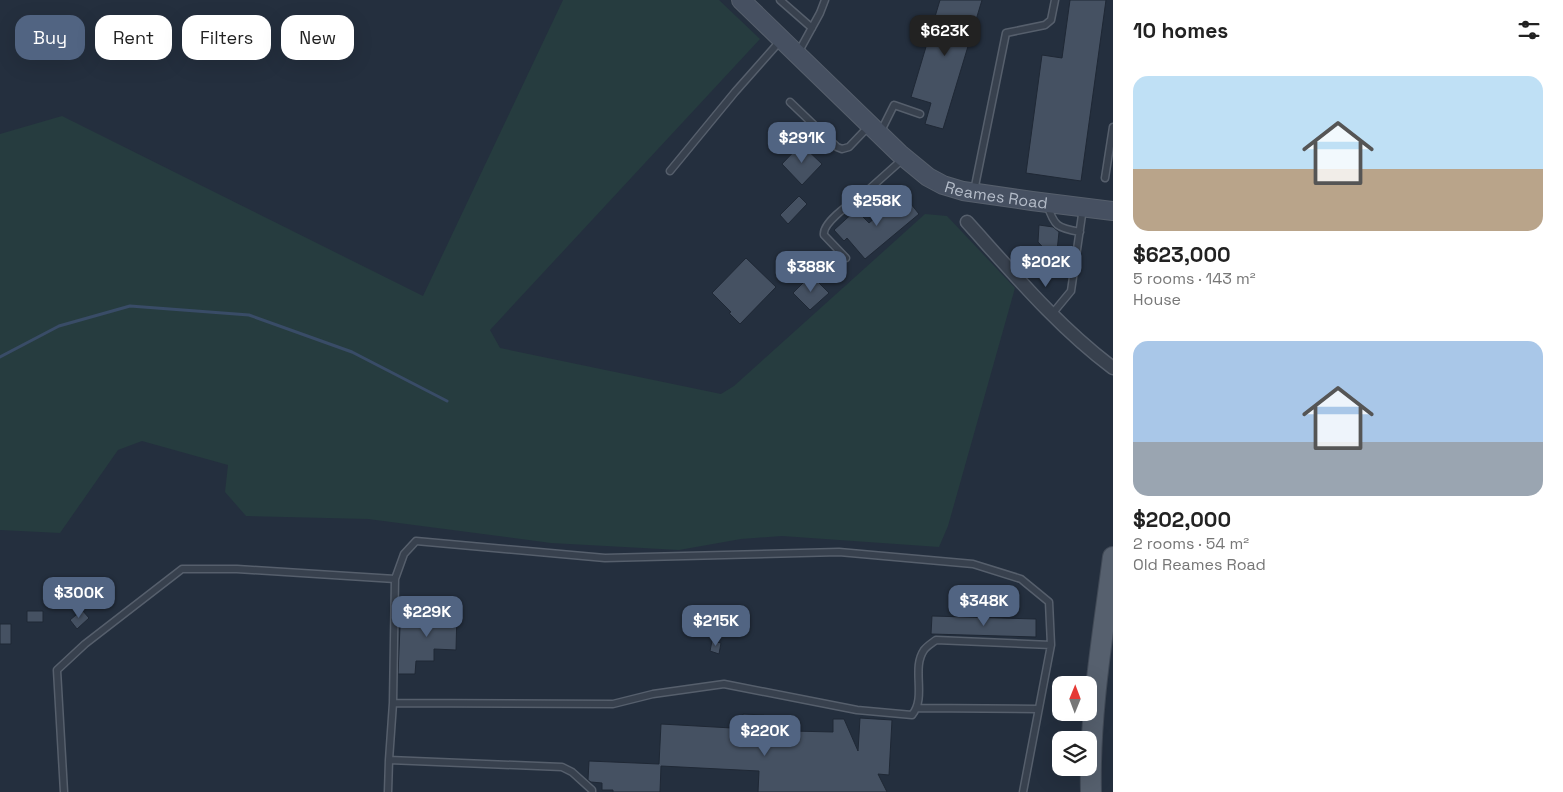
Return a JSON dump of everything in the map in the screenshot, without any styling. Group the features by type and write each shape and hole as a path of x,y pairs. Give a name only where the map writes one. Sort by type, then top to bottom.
{"main road":[{"name":"Reames Road","path":"741,0 905,158 928,177 943,185 974,192 1113,211"},
{"path":"1091,792 1090,763 1097,686 1113,557"}],"street":[{"path":"967,222 1052,314 1094,354 1113,368"}],"lane":[{"path":"780,0 812,28"},
{"path":"797,54 825,0"},
{"path":"974,192 1006,33 1045,26 1050,20 1055,0"},
{"path":"670,171 735,92 782,39"},
{"path":"790,102 837,147 842,149 849,147 875,129 894,105 920,114"},
{"path":"1105,178 1113,127"},
{"path":"846,258 824,234 825,227 850,203 857,200 905,158"},
{"path":"1046,203 1053,222 1064,229 1080,232"},
{"path":"1052,314 1071,291 1083,208"},
{"path":"388,792 393,704 394,579 404,554 416,541 605,558 839,552 972,564 1022,579 1049,602 1051,645 1023,792"},
{"path":"64,792 57,670 84,644 182,569 237,569 394,579"},
{"path":"393,704 613,704 653,694 724,684 857,710 912,714 918,708 920,658 925,648 936,640 1051,645"},
{"path":"918,708 1038,709"},
{"path":"389,760 562,768 572,772 592,792"}],"green space":[{"path":"563,0 719,0 760,39 490,330 500,348 721,394 734,386 925,214 947,216 1015,288 948,526 939,547 782,536 741,539 679,550 551,543 368,519 246,516 225,492 228,465 142,441 118,450 60,533 0,530 0,134 62,116 423,296"}],"building":[{"path":"940,0 982,0 943,129 925,124 931,103 911,97"},
{"path":"1070,0 1106,0 1081,181 1026,173 1042,55 1062,58"},
{"path":"801,144 822,164 802,185 782,164"},
{"path":"903,194 919,214 865,259 847,238 844,241 834,230 856,210 869,223"},
{"path":"799,196 807,204 788,224 780,215"},
{"path":"1039,225 1053,227 1059,232 1056,261 1038,242"},
{"path":"746,258 776,287 740,324 712,293"},
{"path":"811,275 829,293 810,310 793,293"},
{"path":"419,608 457,610 456,650 434,649 434,661 416,661 415,674 398,674 400,627 418,627"},
{"path":"82,610 89,618 77,629 70,620"},
{"path":"27,611 43,611 43,622 27,622"},
{"path":"932,616 1036,619 1036,637 931,634"},
{"path":"0,624 11,624 11,644 0,644"},
{"path":"712,641 721,643 719,654 710,651"},
{"path":"743,714 764,715 767,721 778,722 784,734 792,731 833,732 833,719 844,719 858,751 860,718 892,720 889,775 878,774 887,792 758,792 759,771 661,766 660,792 613,792 613,790 602,790 602,783 588,780 589,761 659,764 661,724 732,728 733,718 743,718"}],"waterway":[{"path":"0,357 59,326 130,306 249,315 352,352 447,401"}]}
